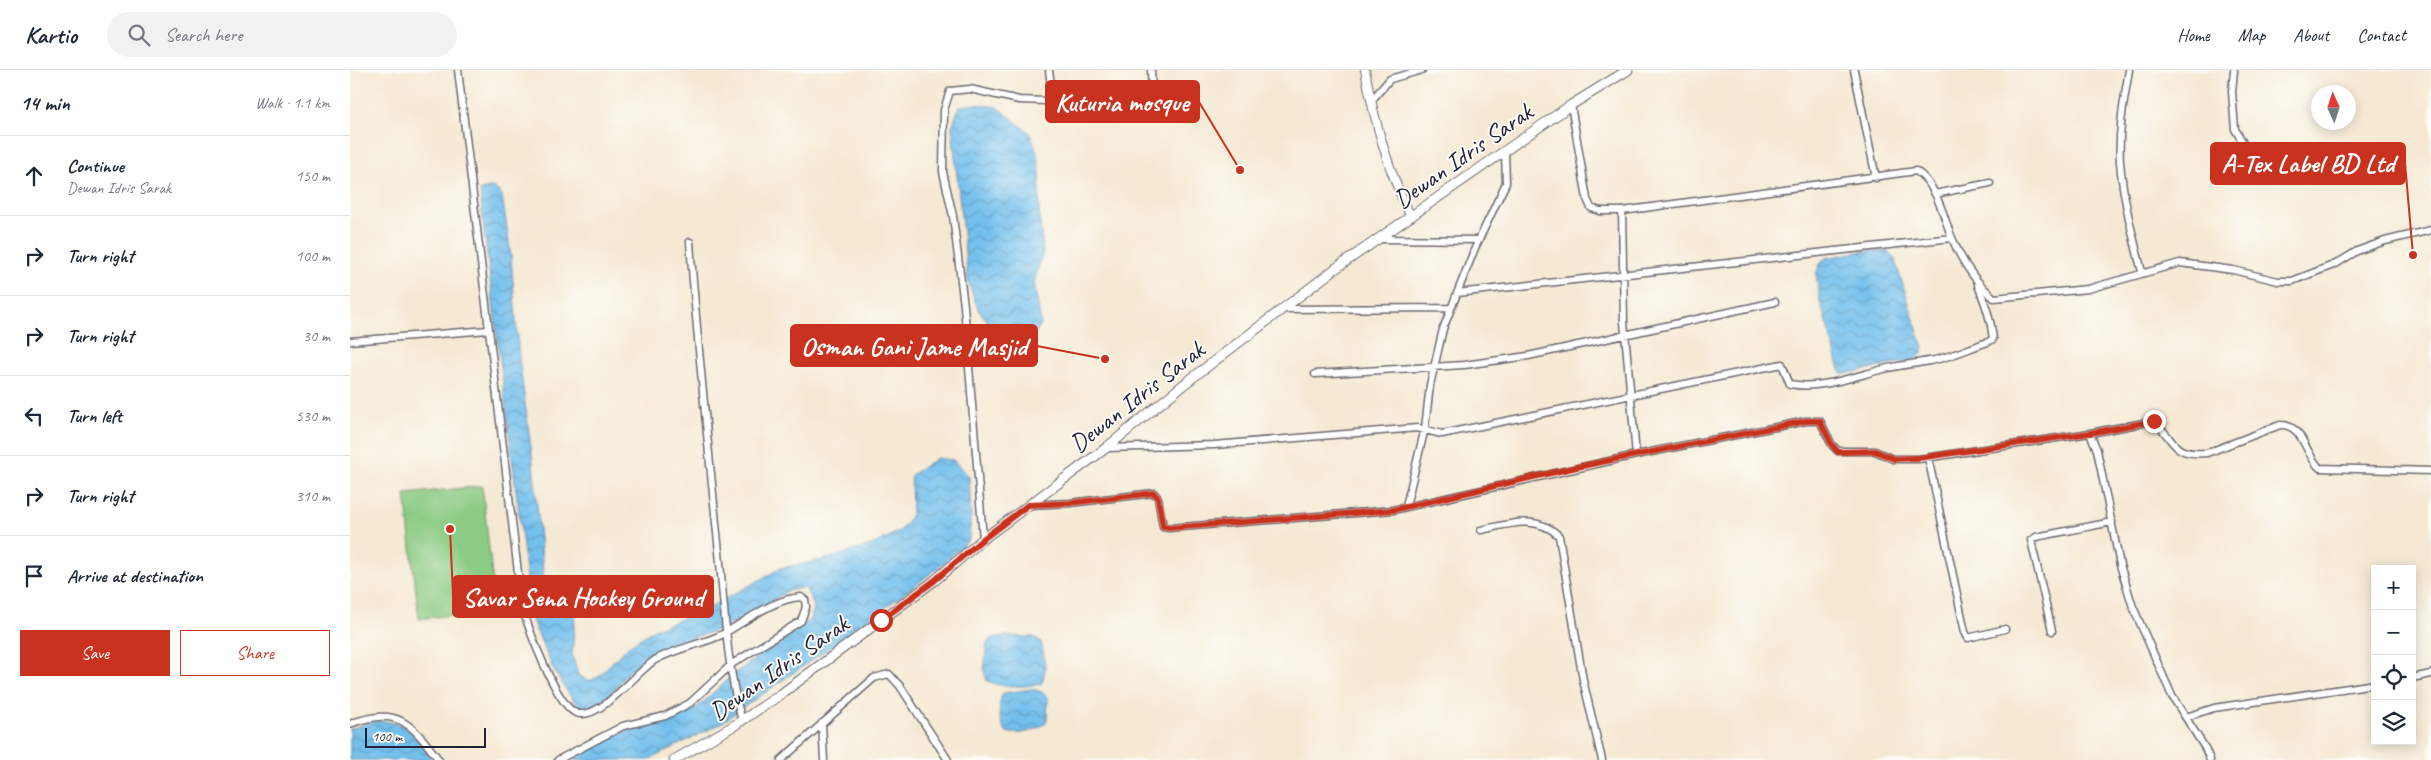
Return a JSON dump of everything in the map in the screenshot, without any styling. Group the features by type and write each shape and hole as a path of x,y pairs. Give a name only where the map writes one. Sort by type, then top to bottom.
{"main road":[{"name":"Dewan Idris Sarak","path":"674,760 742,721 934,581 983,539 1106,448 1334,269 1380,239 1571,105 1628,70"}],"street":[{"path":"458,70 522,606 529,630 554,686 566,706 575,713 592,712 606,704 654,661 727,632 779,602 801,597 805,600 806,607 801,621 732,664 690,703 664,716 623,726 558,760"},
{"path":"1049,70 1050,97"},
{"path":"1151,70 1152,96"},
{"path":"1365,70 1371,102 1398,188 1410,217"},
{"path":"1371,102 1390,80 1422,70"},
{"path":"1854,70 1876,178"},
{"path":"2129,70 2124,104 2120,162 2132,234 2142,272"},
{"path":"2234,70 2232,92 2235,129 2243,143"},
{"path":"983,539 964,306 953,216 943,172 945,100 950,91 970,89 1019,100 1046,101 1050,97 1097,95 1152,88"},
{"path":"1106,448 1214,445 1424,428 1442,434 1782,364 1790,384 1808,385 1931,361 1993,339 1986,305 1977,284 1952,238 1925,177 1916,171 1898,172 1876,178 1622,211 1600,211 1591,208 1588,199 1571,105"},
{"path":"1406,506 1424,428 1434,367 1443,329 1478,240 1506,183 1505,152"},
{"path":"1934,194 1990,183"},
{"path":"1622,211 1625,334 1629,396 1636,454"},
{"path":"1986,305 1994,298 2088,288 2180,263 2233,270 2278,281 2292,280 2336,264 2357,251 2386,241 2431,230"},
{"path":"1457,293 1624,276 1952,238"},
{"path":"1380,239 1478,240"},
{"path":"690,242 699,369 727,632 736,698 742,721"},
{"path":"1977,284 1994,298"},
{"path":"1315,374 1464,365 1528,356 1775,302"},
{"path":"1283,309 1451,308"},
{"path":"350,341 488,330"},
{"path":"1028,505 1079,502 1154,493 1158,498 1163,527 1169,528 1323,517 1406,506 1636,454 1789,423 1820,421 1832,445 1838,452 1875,451 1894,459 1928,457 2090,433 2154,421 2174,446 2190,454 2197,454 2280,425 2290,424 2296,429 2314,463 2320,468 2431,471"},
{"path":"2090,433 2097,450 2120,565 2133,606 2172,696 2210,760"},
{"path":"1928,457 1964,632 1968,638 1978,637 2005,628"},
{"path":"2052,632 2031,540 2036,537 2112,522"},
{"path":"1481,530 1516,523 1536,523 1549,526 1559,536 1583,680 1602,760"},
{"path":"781,760 874,678 889,674 900,686 948,760"},
{"path":"2416,677 2431,674"},
{"path":"2186,717 2214,708 2371,685"},
{"path":"350,724 370,716 382,716 405,722 420,735 439,760"},
{"path":"822,724 824,760"}],"green space":[{"path":"482,486 496,610 419,619 405,494"}],"water":[{"path":"974,104 997,107 1030,133 1036,149 1040,172 1039,212 1043,252 1034,282 1041,324 1034,336 1009,336 991,325 979,311 968,282 952,127 959,107"},
{"path":"493,187 502,195 511,256 519,358 533,462 546,605 571,602 575,615 572,655 578,675 588,681 597,678 627,647 655,629 705,610 781,568 831,558 874,544 901,530 912,515 911,475 937,458 953,460 969,476 971,515 969,540 942,565 861,626 718,725 648,760 574,760 613,735 681,717 699,706 731,676 811,619 814,606 805,587 788,591 724,628 660,648 629,671 608,697 593,707 579,709 554,671 532,620 482,213 480,190"},
{"path":"1863,251 1888,251 1894,257 1924,351 1915,360 1844,374 1841,373 1820,301 1816,274 1821,262 1826,258"},
{"path":"1004,636 1034,637 1041,642 1045,669 1041,684 1014,686 1000,685 987,681 984,670 987,642 993,638"},
{"path":"1032,689 1042,692 1048,698 1047,721 1028,732 1006,732 1000,713 1003,693"},
{"path":"373,721 395,723 403,726 415,735 432,760 350,760 350,729"}],"place":[{"name":"Kuturia mosque","path":"1240,170"},
{"name":"A-Tex Label BD Ltd","path":"2413,255"},
{"name":"Osman Gani Jame Masjid","path":"1105,359"},
{"name":"Savar Sena Hockey Ground","path":"450,529"}],"route":[{"path":"881,620 934,581 983,539 1028,505 1070,503 1154,493 1158,498 1163,527 1169,528 1323,517 1393,510 1636,454 1806,421 1820,421 1832,445 1838,452 1875,451 1894,459 1928,457 2090,433 2140,422 2154,421"}]}
